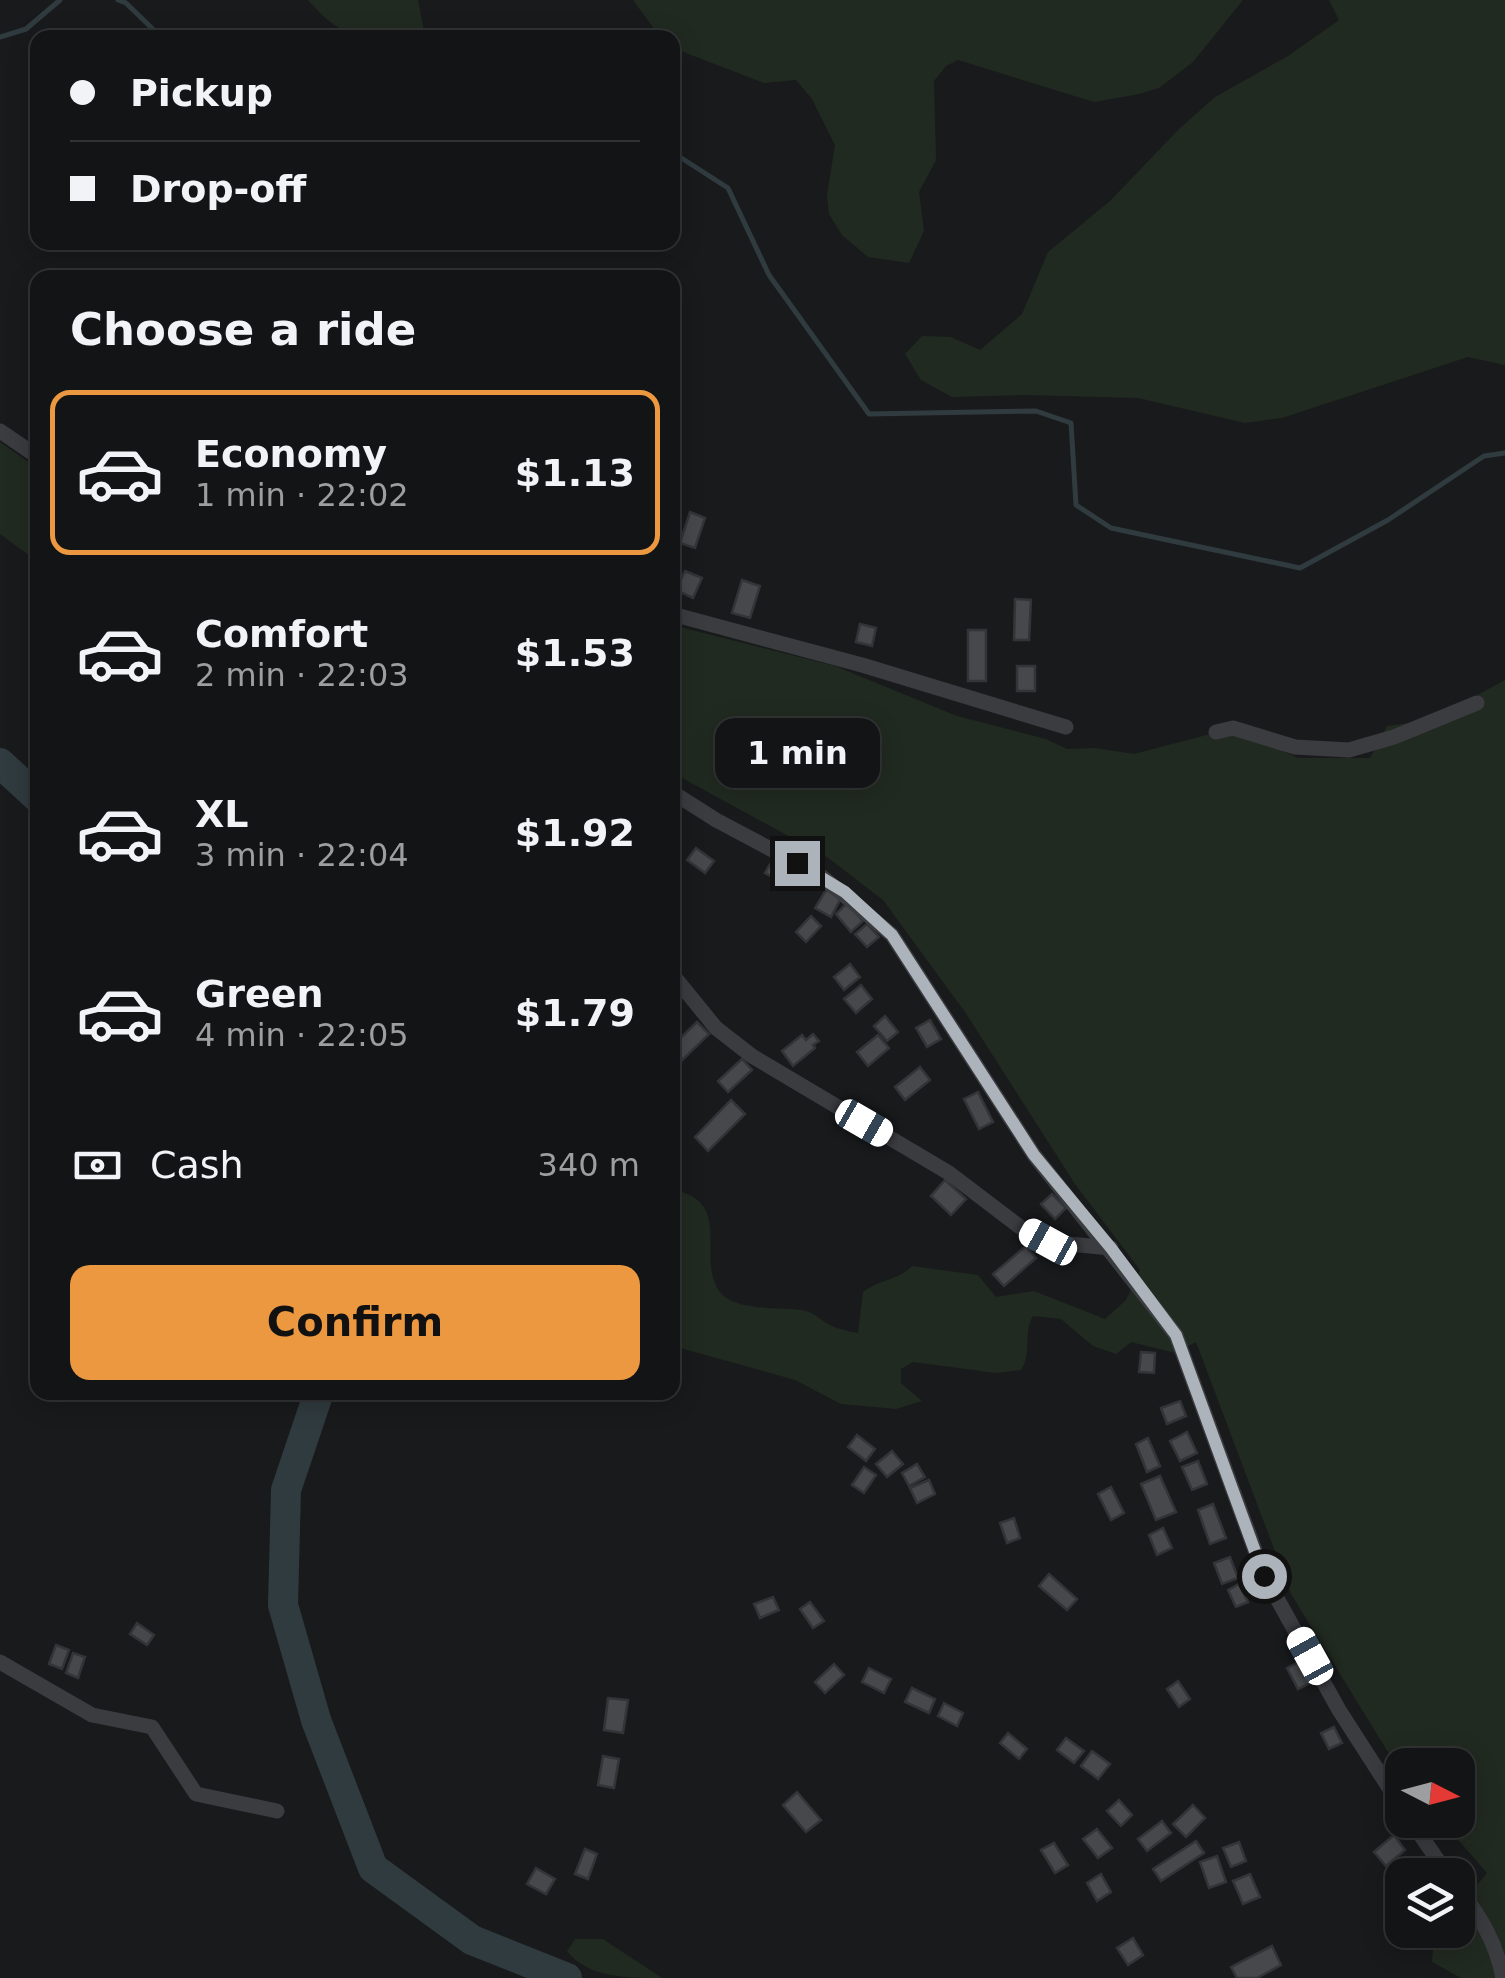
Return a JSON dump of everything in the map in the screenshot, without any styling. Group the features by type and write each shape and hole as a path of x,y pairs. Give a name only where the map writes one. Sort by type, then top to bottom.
{"street":[{"path":"0,431 30,451"},
{"path":"680,616 862,665 1066,727"},
{"path":"1216,732 1233,728 1295,747 1348,750 1394,737 1477,703"},
{"path":"680,797 821,876 892,935 1034,1155 1176,1335 1264,1576 1339,1710 1385,1782"},
{"path":"680,984 716,1028 752,1056 949,1173 1020,1227 1048,1242 1111,1248"},
{"path":"0,1662 92,1714 152,1727 196,1794 277,1811"},
{"path":"1475,1914 1497,1948 1503,1978"}],"shaded area":[{"path":"308,0 418,0 424,30 343,30"},
{"path":"633,0 1243,0 1193,62 1159,88 1139,94 1094,102 958,60 946,66 934,81 936,160 919,192 924,231 909,263 868,257 842,235 829,214 827,195 835,145 812,99 796,80 764,83 680,51 680,30 655,30"},
{"path":"1329,0 1505,0 1505,365 1468,357 1282,418 1245,423 1138,398 952,397 921,380 905,354 922,336 951,337 980,350 1022,314 1048,252 1110,201 1178,130 1215,97 1288,56 1339,20"},
{"path":"0,442 30,463 30,556 0,534"},
{"path":"680,627 835,666 957,716 1046,739 1067,749 1095,748 1134,754 1233,728 1298,758 1370,758 1387,726 1431,720 1505,680 1505,1978 1461,1978 1432,1962 1433,1948 1475,1948 1475,1887 1487,1873 1457,1838 1475,1838 1475,1748 1385,1748 1291,1594 1196,1342 1175,1353 1131,1342 1116,1354 1093,1346 1061,1319 1033,1316 1021,1370 996,1373 913,1362 901,1369 901,1383 922,1401 896,1409 841,1404 795,1380 680,1348 680,1192 692,1196 709,1218 713,1279 727,1298 746,1305 805,1311 831,1326 858,1333 863,1292 912,1266 978,1275 996,1297 1034,1291 1105,1319 1126,1300 1140,1270 1075,1184 965,1012 883,900 827,857 680,777"},
{"path":"575,1939 603,1939 662,1978 622,1977 586,1967 567,1951"}],"building":[{"path":"690,512 705,518 695,548 680,543"},
{"path":"685,571 702,578 693,598 680,592"},
{"path":"742,580 760,586 750,618 732,613"},
{"path":"1015,599 1031,600 1029,640 1014,640"},
{"path":"860,624 876,628 872,646 856,642"},
{"path":"968,630 986,630 986,681 968,681"},
{"path":"1017,666 1035,666 1035,691 1017,691"},
{"path":"696,848 714,861 705,873 687,860"},
{"path":"773,859 794,871 787,885 765,873"},
{"path":"826,890 841,898 831,917 815,908"},
{"path":"847,903 863,921 851,932 836,914"},
{"path":"811,916 821,926 806,942 796,932"},
{"path":"867,924 879,937 867,947 855,934"},
{"path":"850,964 860,977 844,990 834,977"},
{"path":"861,985 872,999 856,1013 844,999"},
{"path":"885,1016 898,1032 887,1041 874,1026"},
{"path":"930,1020 941,1039 927,1047 916,1028"},
{"path":"697,1022 709,1034 680,1062 680,1038"},
{"path":"813,1034 819,1041 813,1045 815,1048 793,1066 782,1051 802,1035 806,1040"},
{"path":"878,1035 889,1048 868,1066 857,1052"},
{"path":"742,1059 752,1070 728,1092 718,1081"},
{"path":"920,1067 930,1080 905,1100 895,1087"},
{"path":"978,1092 993,1122 979,1129 964,1099"},
{"path":"731,1100 745,1114 708,1151 695,1137"},
{"path":"945,1180 966,1199 951,1215 931,1196"},
{"path":"1052,1194 1066,1208 1055,1219 1041,1204"},
{"path":"1026,1246 1036,1258 1004,1286 993,1274"},
{"path":"1141,1352 1155,1353 1154,1373 1139,1372"},
{"path":"1180,1401 1186,1416 1167,1424 1161,1408"},
{"path":"1187,1432 1197,1453 1180,1461 1170,1441"},
{"path":"857,1435 875,1449 866,1461 848,1447"},
{"path":"1148,1438 1160,1466 1147,1472 1136,1444"},
{"path":"892,1451 903,1464 887,1477 876,1464"},
{"path":"1198,1461 1207,1484 1192,1490 1182,1467"},
{"path":"917,1464 925,1477 909,1486 902,1473"},
{"path":"864,1467 876,1475 864,1493 852,1485"},
{"path":"1160,1476 1176,1512 1156,1520 1141,1484"},
{"path":"929,1480 935,1494 917,1503 910,1488"},
{"path":"1111,1487 1124,1513 1111,1520 1098,1494"},
{"path":"1213,1504 1226,1538 1210,1544 1198,1510"},
{"path":"1014,1518 1020,1538 1007,1543 1000,1523"},
{"path":"1163,1528 1172,1548 1157,1555 1149,1535"},
{"path":"1230,1557 1238,1578 1222,1584 1214,1563"},
{"path":"1049,1574 1077,1599 1067,1610 1039,1586"},
{"path":"1239,1584 1248,1602 1236,1607 1228,1590"},
{"path":"773,1597 779,1610 760,1618 754,1604"},
{"path":"810,1602 824,1621 813,1628 800,1609"},
{"path":"137,1623 154,1635 147,1645 130,1634"},
{"path":"56,1645 69,1650 62,1669 49,1664"},
{"path":"73,1653 85,1657 78,1678 66,1673"},
{"path":"1299,1662 1310,1683 1298,1689 1287,1668"},
{"path":"834,1664 844,1675 825,1693 815,1682"},
{"path":"869,1668 891,1679 884,1693 862,1682"},
{"path":"1178,1681 1190,1699 1179,1707 1167,1689"},
{"path":"912,1688 935,1699 929,1713 905,1702"},
{"path":"608,1698 628,1700 623,1733 604,1730"},
{"path":"944,1703 963,1713 957,1726 938,1716"},
{"path":"1334,1727 1342,1743 1329,1749 1321,1733"},
{"path":"1008,1733 1027,1749 1019,1759 1000,1743"},
{"path":"1066,1738 1084,1751 1074,1763 1057,1750"},
{"path":"1092,1751 1110,1764 1098,1779 1081,1766"},
{"path":"603,1756 619,1759 614,1788 598,1785"},
{"path":"797,1792 821,1820 806,1832 783,1805"},
{"path":"1119,1800 1132,1815 1121,1826 1107,1811"},
{"path":"1193,1805 1205,1818 1186,1837 1173,1824"},
{"path":"1162,1821 1171,1833 1147,1851 1138,1839"},
{"path":"1097,1829 1112,1848 1098,1858 1083,1839"},
{"path":"1390,1838 1396,1838 1405,1850 1396,1858 1385,1858 1385,1865 1374,1852"},
{"path":"1196,1841 1204,1853 1161,1881 1153,1869"},
{"path":"1239,1842 1246,1861 1231,1867 1223,1848"},
{"path":"1054,1843 1068,1865 1055,1873 1041,1850"},
{"path":"585,1849 597,1854 588,1879 575,1874"},
{"path":"1217,1856 1226,1882 1209,1888 1200,1862"},
{"path":"536,1868 555,1879 546,1894 527,1884"},
{"path":"1101,1874 1111,1892 1097,1901 1087,1883"},
{"path":"1250,1874 1260,1897 1243,1904 1233,1881"},
{"path":"1133,1938 1143,1955 1128,1965 1117,1948"},
{"path":"1272,1946 1281,1965 1257,1978 1237,1978 1231,1967"}],"waterway":[{"path":"0,37 26,29 60,0"},
{"path":"118,0 154,30"},
{"path":"680,157 728,188 769,275 869,414 1036,411 1071,423 1076,505 1111,528 1300,568 1388,520 1484,456 1505,453"},
{"path":"0,763 30,791"},
{"path":"316,1400 286,1490 283,1605 316,1720 373,1868 472,1940 567,1978"}],"route":[{"path":"797,863 845,892 892,935 1034,1155 1176,1335 1264,1576"}]}
